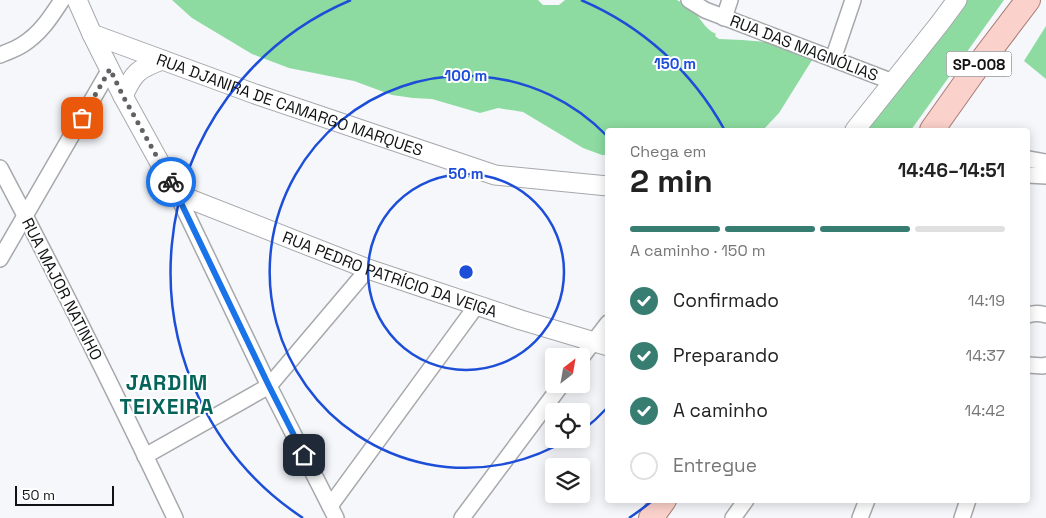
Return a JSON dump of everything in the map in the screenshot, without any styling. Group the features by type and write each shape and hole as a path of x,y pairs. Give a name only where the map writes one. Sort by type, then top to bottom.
{"main road":[{"name":"SP-008","path":"940,127 971,75 1028,0"},
{"path":"651,518 662,503"}],"street":[{"path":"0,55 21,46 39,32 62,0"},
{"path":"77,0 123,96 177,194 269,386 333,512 477,306"},
{"name":"RUA DAS MAGNÓLIAS","path":"690,0 705,10 724,18 893,82"},
{"path":"724,18 730,0"},
{"path":"833,59 853,0"},
{"path":"856,128 957,0"},
{"name":"RUA DJANIRA DE CAMARGO MARQUES","path":"92,34 256,94 495,175 605,186"},
{"path":"123,96 129,82 136,74 144,67 162,60"},
{"path":"0,259 110,69"},
{"path":"1030,159 1046,162"},
{"name":"RUA MAJOR NATINHO","path":"0,168 26,216 174,518"},
{"path":"1030,175 1046,176"},
{"name":"RUA PEDRO PATRÍCIO DA VEIGA","path":"177,194 368,269 477,306 601,343"},
{"path":"145,456 269,386 368,269"},
{"path":"1030,314 1042,313 1046,315"},
{"path":"590,351 601,343"},
{"path":"1030,365 1046,365"},
{"path":"462,518 555,393"},
{"path":"733,518 744,503"},
{"path":"860,518 866,503"},
{"path":"962,518 967,503"}],"green space":[{"path":"172,0 538,0 543,5 559,5 565,0 677,0 688,6 719,39 768,42 814,57 779,113 765,128 605,128 605,155 602,155 583,148 523,112 498,108 480,113 432,99 392,95 354,81 289,68 252,54 192,18"},
{"path":"957,0 1004,0 912,128 857,128"},
{"path":"1046,26 1046,79 1024,61"}],"way so far":[{"path":"82,118 110,69 171,182"}],"district":[{"name":"JARDIM TEIXEIRA","path":"167,394"}],"route":[{"path":"171,182 304,455"}]}
